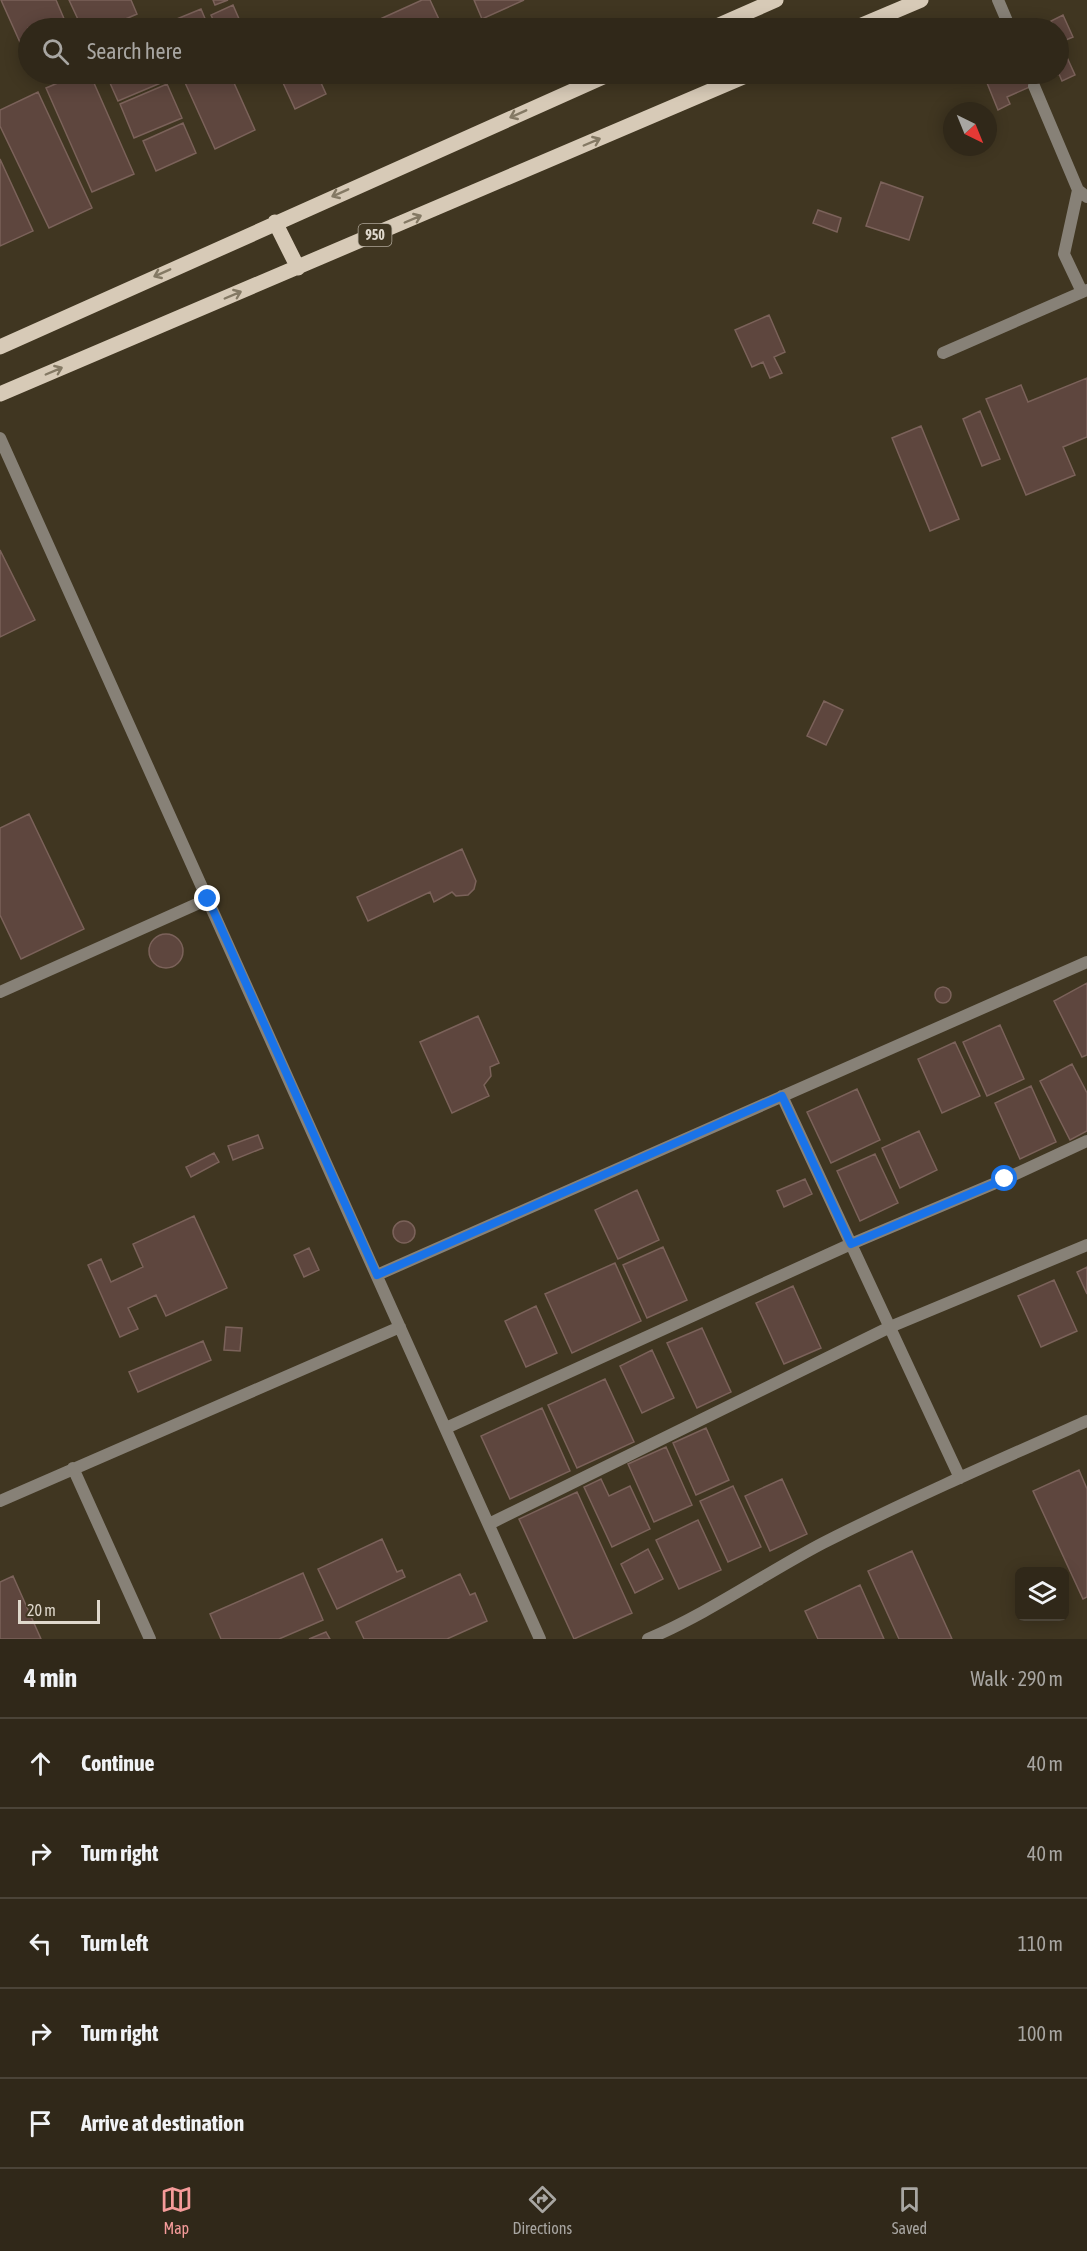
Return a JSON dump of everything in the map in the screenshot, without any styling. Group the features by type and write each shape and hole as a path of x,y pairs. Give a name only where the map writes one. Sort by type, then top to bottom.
{"main road":[{"path":"735,18 776,0"},
{"path":"879,18 921,0"},
{"path":"0,347 587,84"},
{"name":"950","path":"0,394 727,84"},
{"path":"275,222 298,268"}],"street":[{"path":"998,0 1006,18"},
{"path":"943,353 1085,291 1064,254 1083,194 1034,86"},
{"path":"0,438 540,1639"},
{"path":"0,992 208,899"},
{"path":"377,1275 1087,962"},
{"path":"782,1096 960,1478"},
{"path":"446,1428 851,1244 1005,1179 1087,1141"},
{"path":"489,1524 890,1327 1087,1245"},
{"path":"0,1501 400,1327"},
{"path":"648,1639 682,1624 822,1544 1087,1421"},
{"path":"72,1468 150,1639"}],"building":[{"path":"1,0 56,0 64,18 18,18 18,38"},
{"path":"69,0 131,0 137,14 128,18 77,18"},
{"path":"213,0 228,0 215,5"},
{"path":"422,0 430,0 438,18 382,18"},
{"path":"474,0 524,0 484,18 482,18"},
{"path":"233,5 239,18 212,18 211,15"},
{"path":"201,9 205,18 179,18"},
{"path":"1069,62 1075,75 1069,78"},
{"path":"55,84 94,84 134,174 92,192 46,88"},
{"path":"110,84 158,84 118,101"},
{"path":"167,84 182,118 134,138 120,104"},
{"path":"186,84 234,84 255,130 215,149"},
{"path":"284,84 322,84 326,94 295,109"},
{"path":"987,84 1036,84 1007,97 1010,104 998,110 997,102 995,102"},
{"path":"38,92 92,208 49,228 0,126 0,110"},
{"path":"183,123 196,153 156,171 143,141"},
{"path":"0,159 33,231 0,246"},
{"path":"881,182 923,197 909,240 866,226"},
{"path":"818,210 841,218 837,232 813,223"},
{"path":"769,315 785,352 774,357 782,373 770,378 763,362 752,367 735,330"},
{"path":"1087,378 1087,437 1063,447 1075,475 1026,495 986,399 1021,385 1028,402"},
{"path":"980,411 1000,459 982,466 963,419"},
{"path":"921,426 959,519 930,531 892,438"},
{"path":"0,550 35,620 0,637"},
{"path":"824,701 843,710 826,745 807,736"},
{"path":"29,814 84,929 21,959 0,915 0,828"},
{"path":"462,849 476,881 474,889 468,895 456,896 452,892 434,902 430,892 368,921 357,897"},
{"path":"166,934 178,939 183,951 178,963 166,968 154,963 149,951 154,939"},
{"path":"1087,983 1087,1055 1082,1057 1054,1001"},
{"path":"940,987 946,987 951,995 949,1001 940,1003 935,998 935,992"},
{"path":"478,1016 499,1063 490,1067 491,1076 484,1085 489,1096 452,1113 420,1042"},
{"path":"1000,1025 1024,1079 987,1096 963,1042"},
{"path":"955,1042 980,1096 942,1113 918,1059"},
{"path":"1072,1064 1087,1093 1087,1131 1070,1140 1040,1081"},
{"path":"1031,1086 1056,1142 1020,1159 995,1103"},
{"path":"857,1089 880,1140 831,1163 807,1112"},
{"path":"919,1131 937,1170 900,1188 882,1148"},
{"path":"258,1135 263,1148 233,1160 228,1146"},
{"path":"214,1153 219,1162 191,1177 186,1167"},
{"path":"875,1154 898,1203 860,1221 837,1171"},
{"path":"805,1179 812,1194 784,1207 777,1191"},
{"path":"637,1190 659,1240 618,1259 595,1210"},
{"path":"194,1216 227,1288 166,1316 156,1295 128,1308 138,1329 120,1337 88,1265 101,1259 111,1282 143,1267 133,1244"},
{"path":"404,1221 412,1224 415,1232 412,1240 404,1243 396,1240 393,1232 396,1224"},
{"path":"663,1247 687,1300 647,1318 623,1265"},
{"path":"309,1248 319,1270 304,1277 294,1255"},
{"path":"615,1263 641,1321 572,1353 545,1294"},
{"path":"1087,1267 1087,1294 1077,1272"},
{"path":"1054,1280 1077,1331 1041,1347 1018,1296"},
{"path":"793,1286 821,1348 784,1364 756,1303"},
{"path":"536,1306 557,1353 526,1367 505,1321"},
{"path":"226,1327 242,1328 240,1351 224,1350"},
{"path":"702,1328 731,1392 697,1408 667,1343"},
{"path":"203,1341 211,1360 138,1392 129,1372"},
{"path":"652,1350 674,1398 642,1413 620,1366"},
{"path":"605,1379 634,1442 577,1468 548,1405"},
{"path":"542,1408 570,1471 510,1499 481,1436"},
{"path":"706,1428 729,1480 696,1495 673,1443"},
{"path":"666,1447 692,1505 654,1522 628,1464"},
{"path":"1079,1470 1087,1489 1087,1597 1083,1599 1069,1567 1033,1491"},
{"path":"601,1479 609,1496 630,1486 650,1529 612,1547 584,1487"},
{"path":"782,1479 807,1534 770,1551 745,1496"},
{"path":"733,1486 761,1547 728,1562 700,1501"},
{"path":"577,1492 632,1613 574,1639 519,1519"},
{"path":"698,1520 721,1570 679,1589 656,1540"},
{"path":"382,1539 397,1572 402,1570 405,1577 337,1609 318,1569"},
{"path":"648,1549 663,1579 635,1593 621,1564"},
{"path":"912,1551 952,1639 899,1639 868,1571"},
{"path":"303,1573 323,1620 279,1639 221,1639 210,1614"},
{"path":"460,1574 470,1595 475,1593 487,1621 447,1639 364,1639 356,1622"},
{"path":"13,1576 41,1639 0,1639 0,1582"},
{"path":"860,1585 884,1639 818,1639 805,1611"},
{"path":"326,1632 330,1639 309,1639"}],"route":[{"path":"208,899 377,1275 782,1096 851,1244 1005,1179"}]}
